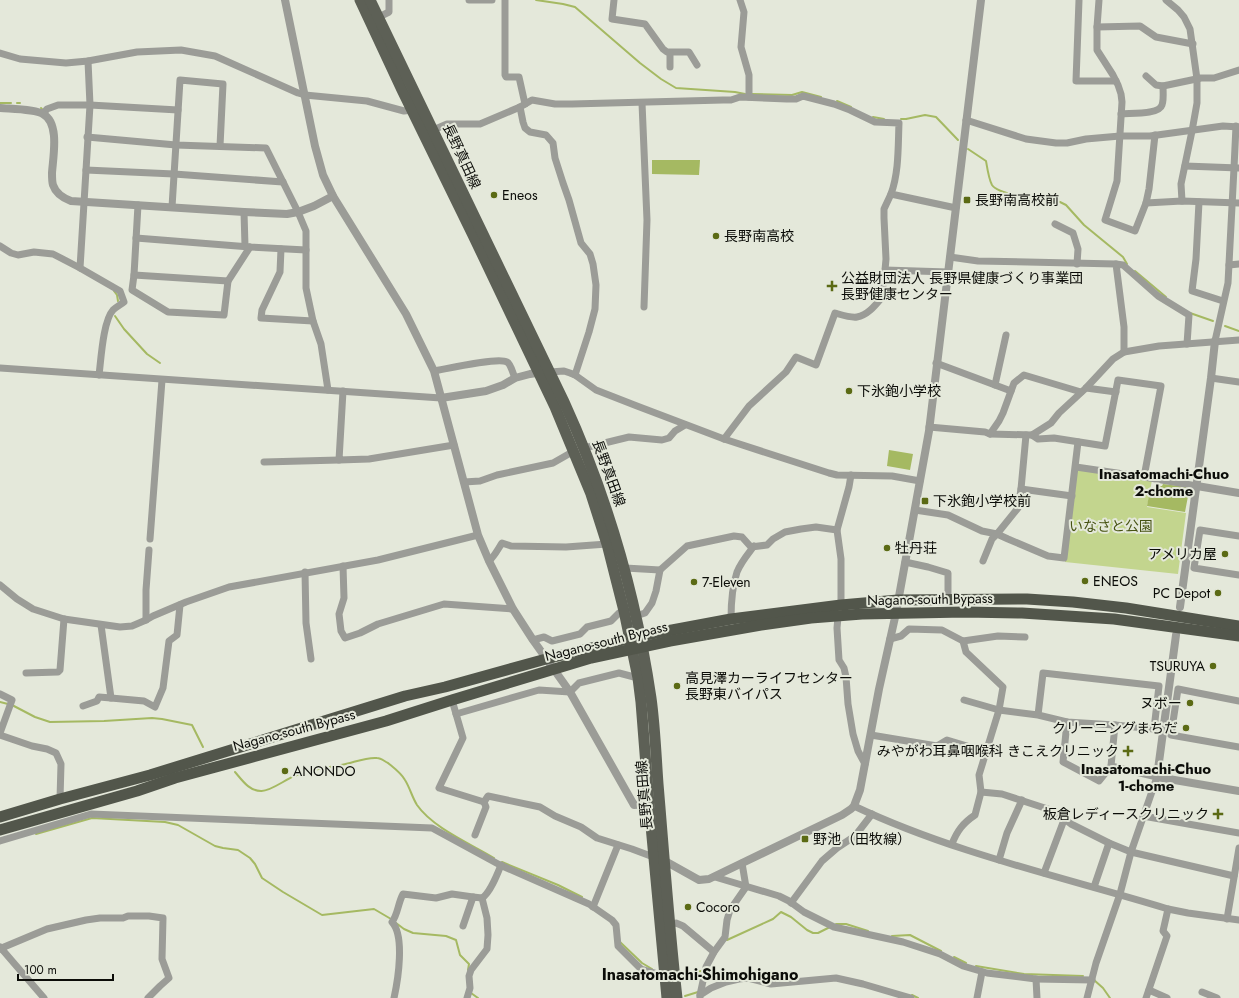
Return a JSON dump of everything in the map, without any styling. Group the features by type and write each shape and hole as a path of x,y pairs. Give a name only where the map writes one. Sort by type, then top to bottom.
{"highway":[{"name":"Nagano-south Bypass","path":"0,817 150,775 404,696 445,688 546,659 636,642 731,619 841,605 898,600 1027,599 1126,608 1239,626"},
{"name":"Nagano-south Bypass","path":"0,830 137,791 175,778 338,735 591,658 636,642 811,618 862,614 965,612 1022,613 1114,619 1239,636"}],"main road":[{"name":"長野真田線","path":"360,0 538,373 579,449 591,494 607,544 624,611 636,642 651,699 654,727 668,998"},
{"name":"長野真田線","path":"370,0 550,372 579,449 617,540 625,568 636,642 649,804 660,859 670,925 677,998"}],"street":[{"path":"285,0 323,176 333,196 406,314 434,371 478,535 489,561 533,640 570,692 634,805 649,804"},
{"path":"379,17 389,12 389,0"},
{"path":"469,0 492,0"},
{"path":"505,0 505,75 506,77 519,78 523,122 526,128 530,132 546,135 553,143 555,158 581,243 590,254 593,264 596,285 595,309 575,375"},
{"path":"614,0 612,19 645,24 663,49 670,53 689,52 697,65"},
{"path":"740,0 744,12 741,47 749,75 749,97"},
{"path":"484,802 488,796 540,807 597,838 660,859 699,880 715,877 832,821 848,812 854,806 860,790 896,613 929,428 981,0"},
{"path":"1079,0 1076,81 1116,81"},
{"path":"1099,0 1096,50 1116,81 1121,94 1122,102 1117,181 1105,220 1135,231 1146,203 1149,189 1155,135"},
{"path":"1166,0 1184,17 1190,29 1197,79 1197,103 1181,184 1182,201"},
{"path":"1097,27 1140,26 1156,36 1193,44"},
{"path":"0,53 20,59 66,63 88,61 137,52 181,50 215,56 305,95 367,101 404,111 413,110"},
{"path":"670,53 670,68"},
{"path":"80,268 90,105 88,61"},
{"path":"1146,76 1156,85 1163,86 1197,79 1214,78 1239,70"},
{"path":"172,207 180,80 223,84 220,146"},
{"path":"1121,114 1158,110 1162,106 1163,86"},
{"path":"433,130 447,124 480,124 522,106 532,100 555,104 642,103 731,100 740,97 796,99 803,96 834,104 875,122 899,123 898,162 895,184 884,209 886,259 882,279 884,295 865,314 856,317 835,313 816,365 796,357 786,372 749,406 724,438"},
{"path":"642,103 647,220 644,307"},
{"path":"43,114 46,109 58,106 90,105 178,110"},
{"path":"0,108 29,110 43,114 49,119 53,127 53,185 59,195 71,201 84,203 287,214 298,212 314,206 333,196"},
{"path":"966,120 1026,139 1056,143 1067,143 1086,138 1155,135 1223,126 1237,126 1236,203 1228,283 1215,341 1180,606"},
{"path":"87,137 176,145 266,148 306,231 306,288 313,322 321,344 328,390"},
{"path":"1185,166 1237,168"},
{"path":"86,170 174,174 283,182"},
{"path":"891,194 956,208"},
{"path":"1146,203 1182,201 1236,203"},
{"path":"1199,202 1196,259 1192,291 1223,301"},
{"path":"138,205 132,290 168,312 224,315 228,281 248,247 244,212"},
{"path":"1054,224 1073,233 1078,249 1077,264"},
{"path":"136,238 306,250"},
{"path":"0,246 11,253 18,255 34,252 53,254 120,291 124,302 113,310 109,318 104,338 99,375"},
{"path":"281,249 280,272 262,310 261,318 313,322"},
{"path":"950,257 978,261 1123,265 1158,296 1189,315 1187,344"},
{"path":"1116,264 1124,327 1124,352"},
{"path":"1229,265 1239,264"},
{"path":"885,270 948,272"},
{"path":"134,275 228,281"},
{"path":"994,385 1006,335"},
{"path":"1029,435 1051,423 1059,413 1113,359 1124,352 1159,346 1239,340"},
{"path":"434,371 488,362 506,361 509,363 515,378"},
{"path":"936,363 1012,391"},
{"path":"0,368 441,398 486,391 503,385 515,378 530,374 564,371 575,375 596,390 685,425 829,473 837,475 892,476 920,481"},
{"path":"990,434 1004,413 1014,383 1024,375 1083,390 1116,392"},
{"path":"1211,378 1239,382"},
{"path":"150,539 162,380"},
{"path":"929,428 985,432 990,434 1029,435 1038,440 1054,438 1105,446 1118,380 1161,386 1144,477"},
{"path":"339,460 343,391"},
{"path":"464,482 480,481 497,475 553,463 579,449 629,437 662,440 669,438 675,431 685,425"},
{"path":"984,561 992,539 1018,508 1029,435"},
{"path":"915,510 948,515 982,531 997,534 1048,556 1064,558 1078,442"},
{"path":"264,462 369,459 454,445"},
{"path":"1076,467 1239,493"},
{"path":"841,605 841,559 837,530 851,475"},
{"path":"1021,489 1072,496"},
{"path":"642,614 645,613 652,602 656,591 660,570 686,546 734,536 742,537 751,547 767,545 773,539 785,532 816,527 837,530"},
{"path":"1239,536 1200,530 1194,568 1239,575"},
{"path":"0,585 17,599 33,609 64,619 101,625 126,627 132,626 198,597 229,587 378,560 478,535"},
{"path":"489,561 502,543 511,546 566,547 607,544"},
{"path":"731,619 732,594 737,572 742,562 754,546"},
{"path":"146,620 146,590 149,550"},
{"path":"905,562 948,573 948,600"},
{"path":"343,566 344,598 339,614 342,631 345,638 360,633 378,624 444,604 514,608"},
{"path":"625,568 660,570"},
{"path":"306,572 306,623 311,659"},
{"path":"84,706 97,701 99,697 144,701 155,707 163,688 169,641 177,635 180,605"},
{"path":"533,640 544,637 552,641 580,634 587,627 612,621 619,613 624,611"},
{"path":"838,616 836,628 839,660 844,668 846,677 848,704 853,734 858,750 865,764"},
{"path":"26,672 58,672 60,670 64,619"},
{"path":"101,625 111,698"},
{"path":"890,639 901,636 909,629 942,630 963,641 998,636 1025,637"},
{"path":"1087,998 1096,963 1120,894 1131,852 1157,777 1176,635"},
{"path":"952,844 957,832 969,819 975,815 981,792 979,775 999,710 1003,687 966,652 963,641"},
{"path":"456,714 539,690 570,692 579,683 619,673 638,678"},
{"path":"964,700 999,710 1038,715 1067,722 1154,729 1160,686 1042,673 1038,715"},
{"path":"1239,700 1178,689 1171,735 1239,747"},
{"path":"0,694 12,700 0,734 56,753 61,764 60,799"},
{"path":"452,700 463,738 439,788 484,802"},
{"path":"1067,722 1063,762 1099,781 1112,766 1115,725"},
{"path":"871,735 937,746 947,740 987,752"},
{"path":"1112,766 1157,777 1239,791"},
{"path":"981,792 1002,794 1054,811 1064,820 1108,843 1131,852 1236,873"},
{"path":"998,860 1022,800"},
{"path":"475,835 486,807 484,802"},
{"path":"854,806 884,820 998,860 1168,909 1239,920"},
{"path":"0,841 91,814 432,828 501,865 593,907 612,920 616,925 618,946 641,969 666,975"},
{"path":"791,902 822,861 837,848 855,836 872,814"},
{"path":"1143,816 1239,832"},
{"path":"1044,873 1064,820"},
{"path":"1094,887 1108,843"},
{"path":"593,907 618,845"},
{"path":"1227,919 1236,873 1239,848"},
{"path":"700,996 706,967 714,952 725,937 730,910 746,887 742,863"},
{"path":"394,998 398,979 399,950 398,932 396,926 392,922 395,919 400,899 403,894 436,898 452,894 482,898 489,890 501,865"},
{"path":"715,877 779,896 791,902 804,912 834,927 903,942 940,954 962,966 982,972 1036,979 1092,980"},
{"path":"463,926 473,898"},
{"path":"467,998 470,988 469,976 471,970 487,949 487,918 482,898"},
{"path":"1146,998 1167,936 1163,932 1168,909"},
{"path":"44,998 1,949 47,929 86,920 100,918 123,918 128,916 149,916 163,918 162,959 169,978 148,998"},
{"path":"670,925 676,923 683,926 714,952"},
{"path":"977,998 982,972"},
{"path":"700,996 711,988 726,982 748,978 771,984 836,978 911,998"},
{"path":"1036,979 1037,998"},
{"path":"1149,990 1167,998"},
{"path":"1202,992 1217,998"}],"green space":[{"name":"いなさと公園","path":"1080,469 1152,480 1147,507 1186,513 1178,574 1065,562 1077,471"}],"shaded area":[{"path":"652,160 700,160 699,175 652,174"},
{"path":"889,450 913,454 910,470 887,466"},
{"path":"1163,484 1187,487 1189,491 1185,512 1147,506 1150,490 1156,491 1157,486 1162,486"}],"waterway":[{"path":"536,0 575,7 640,63 676,88 745,94"},
{"path":"751,94 792,95 802,92 821,97"},
{"path":"837,101 851,107"},
{"path":"0,103 11,103"},
{"path":"906,119 925,115 936,117 958,140"},
{"path":"873,117 884,119"},
{"path":"901,119 906,119"},
{"path":"968,149 986,161 991,183 996,189 1013,195 1060,202 1066,205 1084,225 1123,257 1127,264"},
{"path":"1135,271 1166,297"},
{"path":"114,291 117,295 118,301"},
{"path":"1190,313 1213,321"},
{"path":"115,316 124,329 147,354 160,363"},
{"path":"1225,326 1239,331"},
{"path":"0,702 8,704"},
{"path":"12,705 35,717 50,722 152,718 192,725 203,747"},
{"path":"235,772 249,787 257,791 265,791 308,771 346,764 368,758 380,758 402,775 417,805 433,821 453,835 494,858"},
{"path":"36,834 92,818 165,822 178,825 215,846 238,850 250,858 255,864 262,878 322,915 374,909 391,919"},
{"path":"502,862 558,885 582,897"},
{"path":"727,940 773,919 781,912 791,917 813,933 818,933 830,927"},
{"path":"396,923 413,933 446,936 456,940 460,955 469,964 468,970"},
{"path":"836,924 846,924 868,931"},
{"path":"892,936 910,935 941,951"},
{"path":"620,942 642,963 652,969"},
{"path":"954,957 966,963"},
{"path":"976,966 1024,974 1083,976"},
{"path":"684,973 702,971"},
{"path":"1094,980 1103,988 1110,998"},
{"path":"685,996 698,992"},
{"path":"471,993 478,998"},
{"path":"912,995 918,998"}],"place":[{"name":"Eneos","path":"494,195"},
{"name":"長野南高校前","path":"967,200"},
{"name":"長野南高校","path":"716,236"},
{"name":"公益財団法人 長野県健康づくり事業団 長野健康センター","path":"832,286"},
{"name":"下氷鉋小学校","path":"849,391"},
{"name":"下氷鉋小学校前","path":"925,501"},
{"name":"牡丹荘","path":"887,548"},
{"name":"アメリカ屋","path":"1225,554"},
{"name":"ENEOS","path":"1085,581"},
{"name":"7-Eleven","path":"694,582"},
{"name":"PC Depot","path":"1218,593"},
{"name":"TSURUYA","path":"1213,666"},
{"name":"高見澤カーライフセンター 長野東バイパス","path":"677,686"},
{"name":"ヌボー","path":"1190,703"},
{"name":"クリーニングまちだ","path":"1186,728"},
{"name":"みやがわ耳鼻咽喉科 きこえクリニック","path":"1128,751"},
{"name":"ANONDO","path":"285,771"},
{"name":"板倉レディースクリニック","path":"1218,814"},
{"name":"野池（田牧線）","path":"805,839"},
{"name":"Cocoro","path":"688,907"}],"district":[{"name":"Inasatomachi-Chuo 2-chome","path":"1164,482"},
{"name":"Inasatomachi-Chuo 1-chome","path":"1146,778"},
{"name":"Inasatomachi-Shimohigano","path":"700,974"}]}
